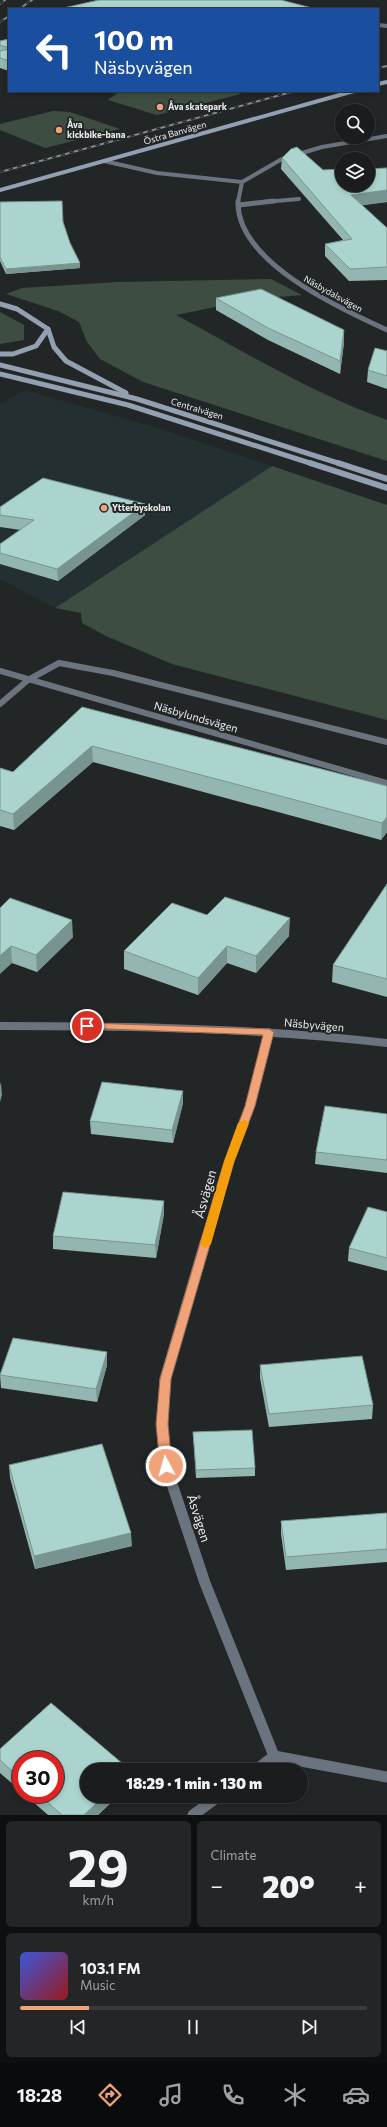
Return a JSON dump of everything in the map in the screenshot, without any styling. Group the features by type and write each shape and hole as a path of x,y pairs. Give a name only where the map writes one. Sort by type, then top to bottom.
{"street":[{"path":"379,25 387,26"},
{"name":"Östra Banvägen","path":"0,190 350,92"},
{"path":"104,161 157,173 242,182 282,159 322,147 387,136"},
{"name":"Näsbydalsvägen","path":"242,182 238,195 241,220 261,252 296,283 361,319 387,330"},
{"path":"239,205 299,199"},
{"path":"0,304 17,309 48,329 54,347 66,361 137,400"},
{"path":"0,354 13,354 36,346 48,329"},
{"name":"Centralvägen","path":"0,365 137,400 387,479"},
{"name":"Centralvägen","path":"0,374 128,405 387,488"},
{"name":"Näsbylundsvägen","path":"28,680 60,663 113,673 387,742"},
{"name":"Näsbylundsvägen","path":"0,671 387,783"},
{"path":"0,704 28,680"},
{"name":"Näsbyvägen","path":"0,1026 130,1026 269,1032 387,1043"},
{"name":"Åsvägen","path":"269,1032 250,1106 229,1162 166,1379 162,1424 166,1466 205,1583 274,1756"},
{"path":"265,1763 274,1756 387,1777"},
{"path":"193,1815 209,1803"}],"shaded area":[{"name":"Ytterbyskolan","path":"25,390 158,428 272,466 55,608 0,579 0,404"}],"green space":[{"name":"Åva skatepark","path":"119,92 235,92 241,94 157,115 108,100"},
{"name":"Åva kickbike-bana","path":"53,111 70,112 120,129 45,148 0,130 0,124"},
{"path":"271,279 302,295 254,299 176,315 306,385 360,410 387,420 387,461 143,382 100,359 87,342 79,322 58,311 6,294 22,288 118,282"},
{"path":"0,312 24,325 24,340 0,344"},
{"path":"272,466 387,505 387,720 172,664 106,636 82,623 81,613 55,608"}],"building":[{"path":"99,0 281,0 312,8 63,8"},
{"path":"8,39 8,48 0,45 0,41"},
{"path":"8,49 8,61 0,58 0,51"},
{"path":"297,147 323,170 335,169 335,192 373,192 351,195 387,228 387,267 350,269 325,244 352,239 282,158 291,149"},
{"path":"387,168 387,190 375,192 375,169"},
{"path":"62,201 63,222 70,243 80,263 6,269 0,257 0,202"},
{"path":"261,289 344,330 340,361 268,328 216,298"},
{"path":"375,348 387,351 387,376 368,370"},
{"path":"43,478 145,504 57,569 0,553 0,544 34,520 0,515 0,507"},
{"path":"82,707 387,786 387,817 382,823 92,746 13,814 0,810 0,768 13,772"},
{"path":"387,884 387,979 333,965"},
{"path":"225,897 290,918 256,956 227,946 198,978 124,951 172,903 207,915"},
{"path":"10,898 72,920 36,955 11,946 0,956 0,908"},
{"path":"102,1082 183,1091 172,1130 90,1121"},
{"path":"325,1106 387,1114 387,1160 316,1152"},
{"path":"63,1192 164,1201 155,1245 53,1236"},
{"path":"368,1207 387,1212 387,1258 349,1248"},
{"path":"13,1338 107,1352 96,1389 0,1375"},
{"path":"362,1356 373,1405 269,1414 260,1365"},
{"path":"252,1430 255,1468 196,1470 193,1432"},
{"path":"102,1444 131,1533 34,1556 9,1465"},
{"path":"387,1513 387,1549 286,1557 281,1521"},
{"path":"51,1703 122,1763 80,1763 80,1803 97,1803 84,1815 62,1815 48,1803 64,1803 64,1751 12,1751 12,1771 0,1760 0,1749"}],"railway":[{"path":"0,4 5,0"},
{"path":"20,8 32,0"},
{"path":"0,22 8,17"},
{"path":"379,68 387,66"},
{"path":"0,172 291,92"}],"slow traffic":[{"path":"206,1244 229,1162 244,1123"}],"place":[{"name":"Åva skatepark","path":"160,107"},
{"name":"Åva kickbike-bana","path":"59,130"},
{"name":"Ytterbyskolan","path":"104,508"}],"route":[{"path":"87,1026 130,1026 269,1032 250,1106 229,1162 166,1379 162,1424 166,1466"}]}
